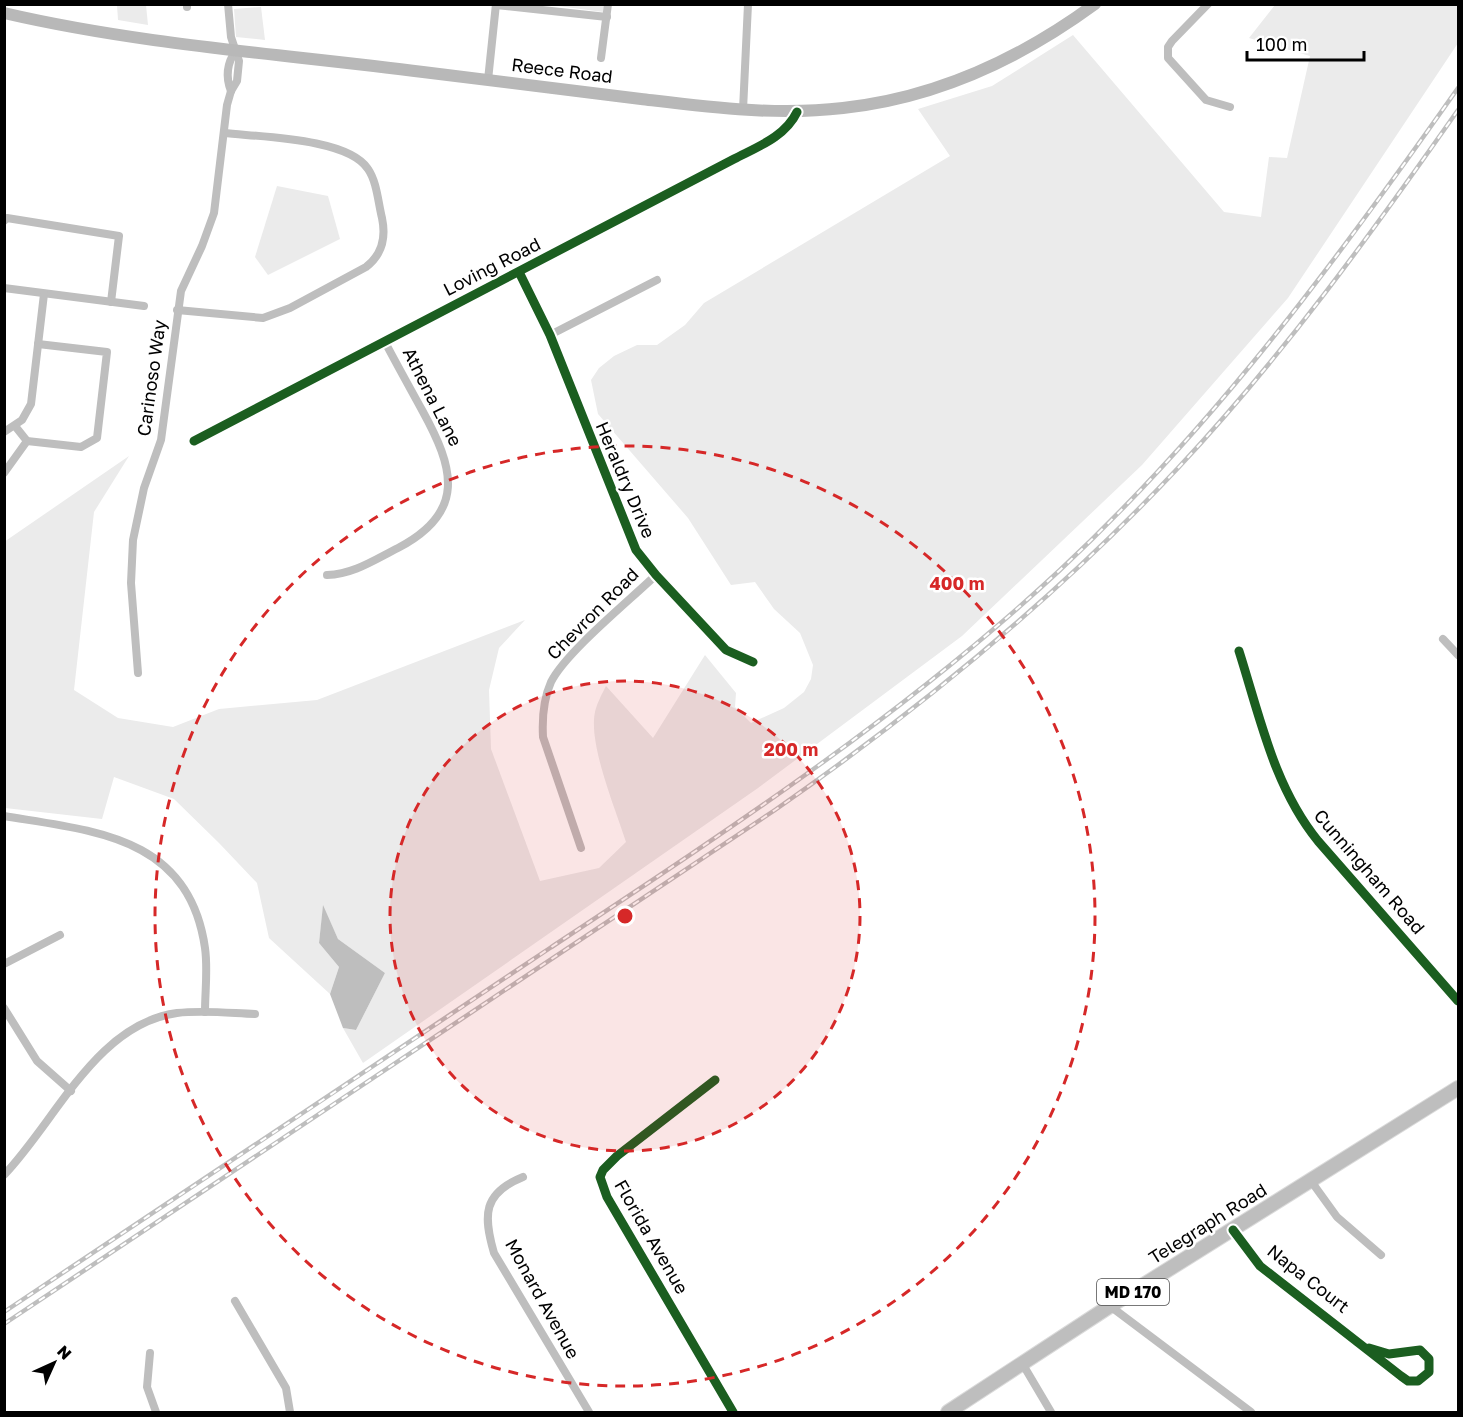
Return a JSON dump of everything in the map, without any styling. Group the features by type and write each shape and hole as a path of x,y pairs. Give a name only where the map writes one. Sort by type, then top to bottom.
{"main road":[{"name":"Reece Road","path":"4,13 71,28 236,50 742,110 797,112 876,104 950,84 1019,53 1095,4"},
{"name":"Telegraph Road","path":"948,1413 1110,1306 1458,1088"}],"street":[{"name":"Carinoso Way","path":"138,673 131,583 133,540 144,488 161,440 177,310 185,277 202,246 214,213 224,133 231,91 237,81 239,61 231,37 228,4"},
{"path":"601,58 608,4"},
{"path":"742,110 748,4"},
{"path":"1208,4 1172,41 1168,47 1168,58 1206,100 1230,107"},
{"path":"488,80 496,5 607,17"},
{"name":"Loving Road","path":"194,441 779,135 793,121 797,112"},
{"path":"177,310 248,318 276,314 366,267 377,258 383,243 383,225 372,176 355,157 333,146 224,133"},
{"path":"4,221 7,218 119,236 111,302"},
{"name":"Heraldry Drive","path":"519,272 550,335 629,536 644,563 726,650 753,662"},
{"path":"550,335 657,280"},
{"path":"4,288 144,306"},
{"path":"4,432 15,426 31,404 44,294"},
{"name":"Athena Lane","path":"327,575 352,572 410,542 433,522 446,495 449,477 444,453 385,342"},
{"path":"15,426 27,441 81,447 97,438 107,352 38,344"},
{"path":"4,473 27,441"},
{"name":"Chevron Road","path":"581,848 543,737 542,722 546,695 551,682 567,660 656,576"},
{"path":"1443,639 1458,655"},
{"name":"Cunningham Road","path":"1239,651 1280,780 1297,814 1318,842 1458,1001"},
{"path":"4,816 114,836 146,852 170,872 189,898 203,934 206,961 205,1012"},
{"path":"4,964 60,935"},
{"path":"4,1008 32,1055 71,1090"},
{"path":"4,1175 106,1048 135,1028 166,1016 205,1012 255,1014"},
{"name":"Florida Avenue","path":"714,1080 617,1156 603,1170 600,1177 608,1197 733,1413"},
{"name":"Monard Avenue","path":"523,1177 504,1184 493,1199 489,1211 490,1238 494,1253 589,1413"},
{"path":"1311,1181 1337,1217 1381,1255"},
{"name":"Napa Court","path":"1233,1230 1260,1266 1408,1380 1418,1381 1429,1372 1429,1359 1420,1350 1389,1354 1369,1348"},
{"path":"235,1301 286,1388 290,1413"},
{"path":"1110,1306 1251,1413"},
{"path":"150,1353 147,1387 156,1413"},
{"path":"1022,1363 1051,1413"}],"shaded area":[{"path":"117,5 146,5 148,25 118,20"},
{"path":"551,5 604,5 603,12"},
{"path":"1275,5 1458,5 1458,43 1288,298 1142,465 962,636 758,788 363,1063 343,1028 356,1030 385,973 338,939 323,907 319,943 339,967 330,994 269,938 257,883 174,799 114,777 102,819 5,808 4,542 129,456 94,512 74,690 118,718 173,727 219,709 317,700 525,620 499,648 489,690 491,749 540,881 599,868 626,842 604,777 595,741 595,712 606,686 653,738 705,655 736,693 735,707 751,723 784,708 804,692 811,679 813,665 800,633 774,609 755,582 731,585 688,518 598,414 591,380 599,368 614,356 637,345 657,345 685,325 704,303 950,156 918,109 992,86 1073,35 1224,212 1261,217 1269,157 1287,158 1310,56 1249,38"},
{"path":"261,7 265,40 236,37 234,9"},
{"path":"277,186 328,196 340,239 268,275 255,257"},
{"path":"323,905 338,939 385,973 356,1030 343,1028 330,994 339,967 319,943"}],"railway":[{"path":"4,1312 748,815 877,722 1001,623 1117,515 1222,399 1320,278 1458,88"},
{"path":"4,1324 775,810 882,732 985,650 1035,607 1132,516 1216,426 1324,294 1458,110"}],"cycle path":[{"path":"194,441 761,145 778,135 792,121 797,112"},
{"path":"519,272 550,335 636,550 656,575 726,650 753,662"},
{"path":"1239,651 1279,775 1303,820 1318,841 1458,1001"},
{"path":"715,1080 617,1156 603,1170 600,1177 607,1197 733,1412"},
{"path":"1233,1230 1260,1266 1401,1376 1408,1381 1418,1381 1429,1372 1429,1359 1420,1350 1389,1354 1369,1348"}]}
